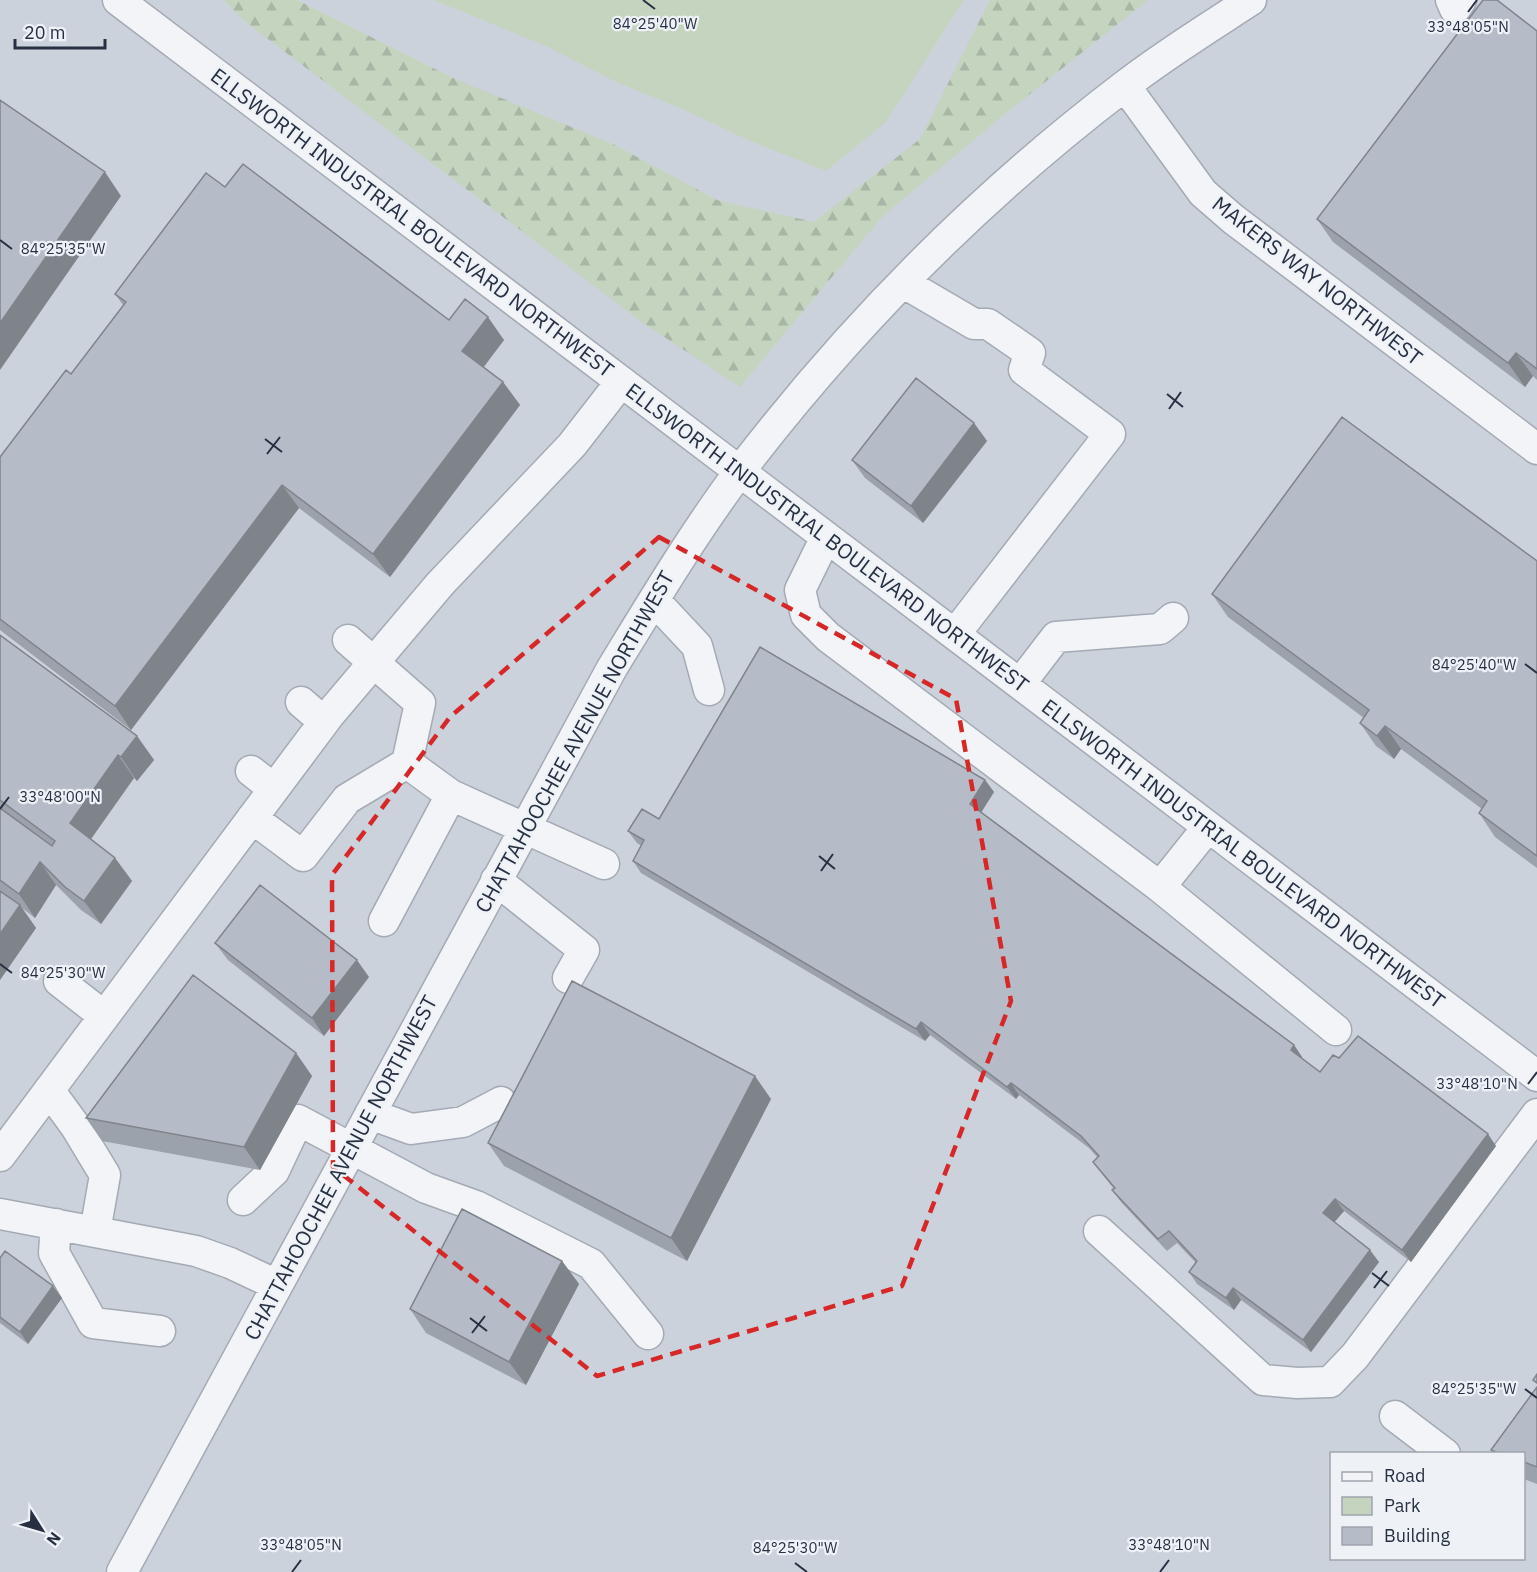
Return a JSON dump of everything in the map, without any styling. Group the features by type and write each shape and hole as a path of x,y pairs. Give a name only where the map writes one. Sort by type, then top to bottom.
{"street":[{"name":"ELLSWORTH INDUSTRIAL BOULEVARD NORTHWEST","path":"118,0 1537,1076"},
{"name":"CHATTAHOOCHEE AVENUE NORTHWEST","path":"122,1572 612,668 674,566 740,472 843,345 966,219 1055,140 1125,86 1186,42 1251,0"},
{"name":"MAKERS WAY NORTHWEST","path":"1125,86 1203,193 1233,219 1537,449"},
{"path":"904,283 974,324 988,324 1030,353 1024,370 1110,434 955,634"},
{"path":"0,1156 324,722 440,584 572,446 621,382"},
{"path":"826,537 800,590 806,615 828,637 1160,887 1336,1030"},
{"path":"654,600 698,646 709,690"},
{"path":"1020,684 1056,637 1160,629 1173,618"},
{"path":"252,818 303,856 347,800 407,763 420,703 348,640"},
{"path":"301,702 324,722"},
{"path":"407,763 451,795 604,864"},
{"path":"251,771 274,789"},
{"path":"384,921 451,795"},
{"path":"1160,887 1208,827"},
{"path":"496,880 584,950 568,978"},
{"path":"58,981 104,1016"},
{"path":"49,1090 76,1127 105,1175 95,1232"},
{"path":"370,1114 411,1129 463,1122 501,1102"},
{"path":"1099,1231 1263,1380 1297,1383 1330,1382 1355,1356 1537,1114"},
{"path":"243,1200 274,1171 298,1120 426,1188 476,1206 591,1264 648,1334"},
{"path":"0,1214 196,1251 230,1263 277,1285"},
{"path":"57,1224 54,1253 93,1323 160,1331"},
{"path":"1395,1416 1442,1452"}],"highlighted area":[{"path":"659,537 956,699 1011,1001 902,1286 597,1376 333,1167 332,875 450,717"}],"shaded area":[{"path":"0,0 1537,0 1537,1572 0,1572"}],"green space":[{"path":"223,0 297,0 453,78 615,145 717,200 814,222 920,139 990,0 1148,0 1010,110 883,216 740,387 643,323 248,24"},
{"path":"434,0 964,0 885,123 826,171 750,141 689,112 612,80 550,48"}],"building":[{"path":"1483,0 1497,0 1537,31 1537,369 1516,353 1508,363 1317,219"},
{"path":"0,100 105,172 0,323"},
{"path":"243,164 449,320 465,299 488,317 462,351 503,382 373,554 282,485 115,706 0,619 0,457 66,370 71,374 126,302 115,294 206,173 225,187"},
{"path":"916,378 974,423 911,506 852,460"},
{"path":"1342,417 1537,561 1537,856 1479,813 1487,801 1385,726 1377,736 1360,723 1369,710 1212,594"},
{"path":"0,635 137,736 121,757 118,755 70,823 115,858 84,901 65,887 40,862 19,894 0,880 0,808 52,846 55,841 0,800"},
{"path":"760,647 985,780 970,804 1294,1045 1291,1050 1320,1072 1333,1055 1339,1058 1358,1036 1488,1134 1402,1250 1335,1199 1323,1213 1370,1250 1303,1340 1233,1288 1226,1298 1189,1272 1197,1261 1169,1231 1158,1239 1112,1190 1115,1188 1093,1162 1099,1156 1081,1136 1011,1083 1007,1087 921,1022 916,1029 633,861 644,840 628,831 642,809 659,819"},
{"path":"260,885 357,960 312,1018 215,943"},
{"path":"0,891 20,905 0,934"},
{"path":"193,975 296,1053 244,1147 86,1118"},
{"path":"572,981 755,1076 671,1238 488,1143"},
{"path":"462,1209 562,1261 509,1362 410,1309"},
{"path":"5,1251 53,1286 20,1332 0,1317 0,1258"},
{"path":"1537,1387 1537,1467 1525,1462 1525,1452 1491,1450"}]}
